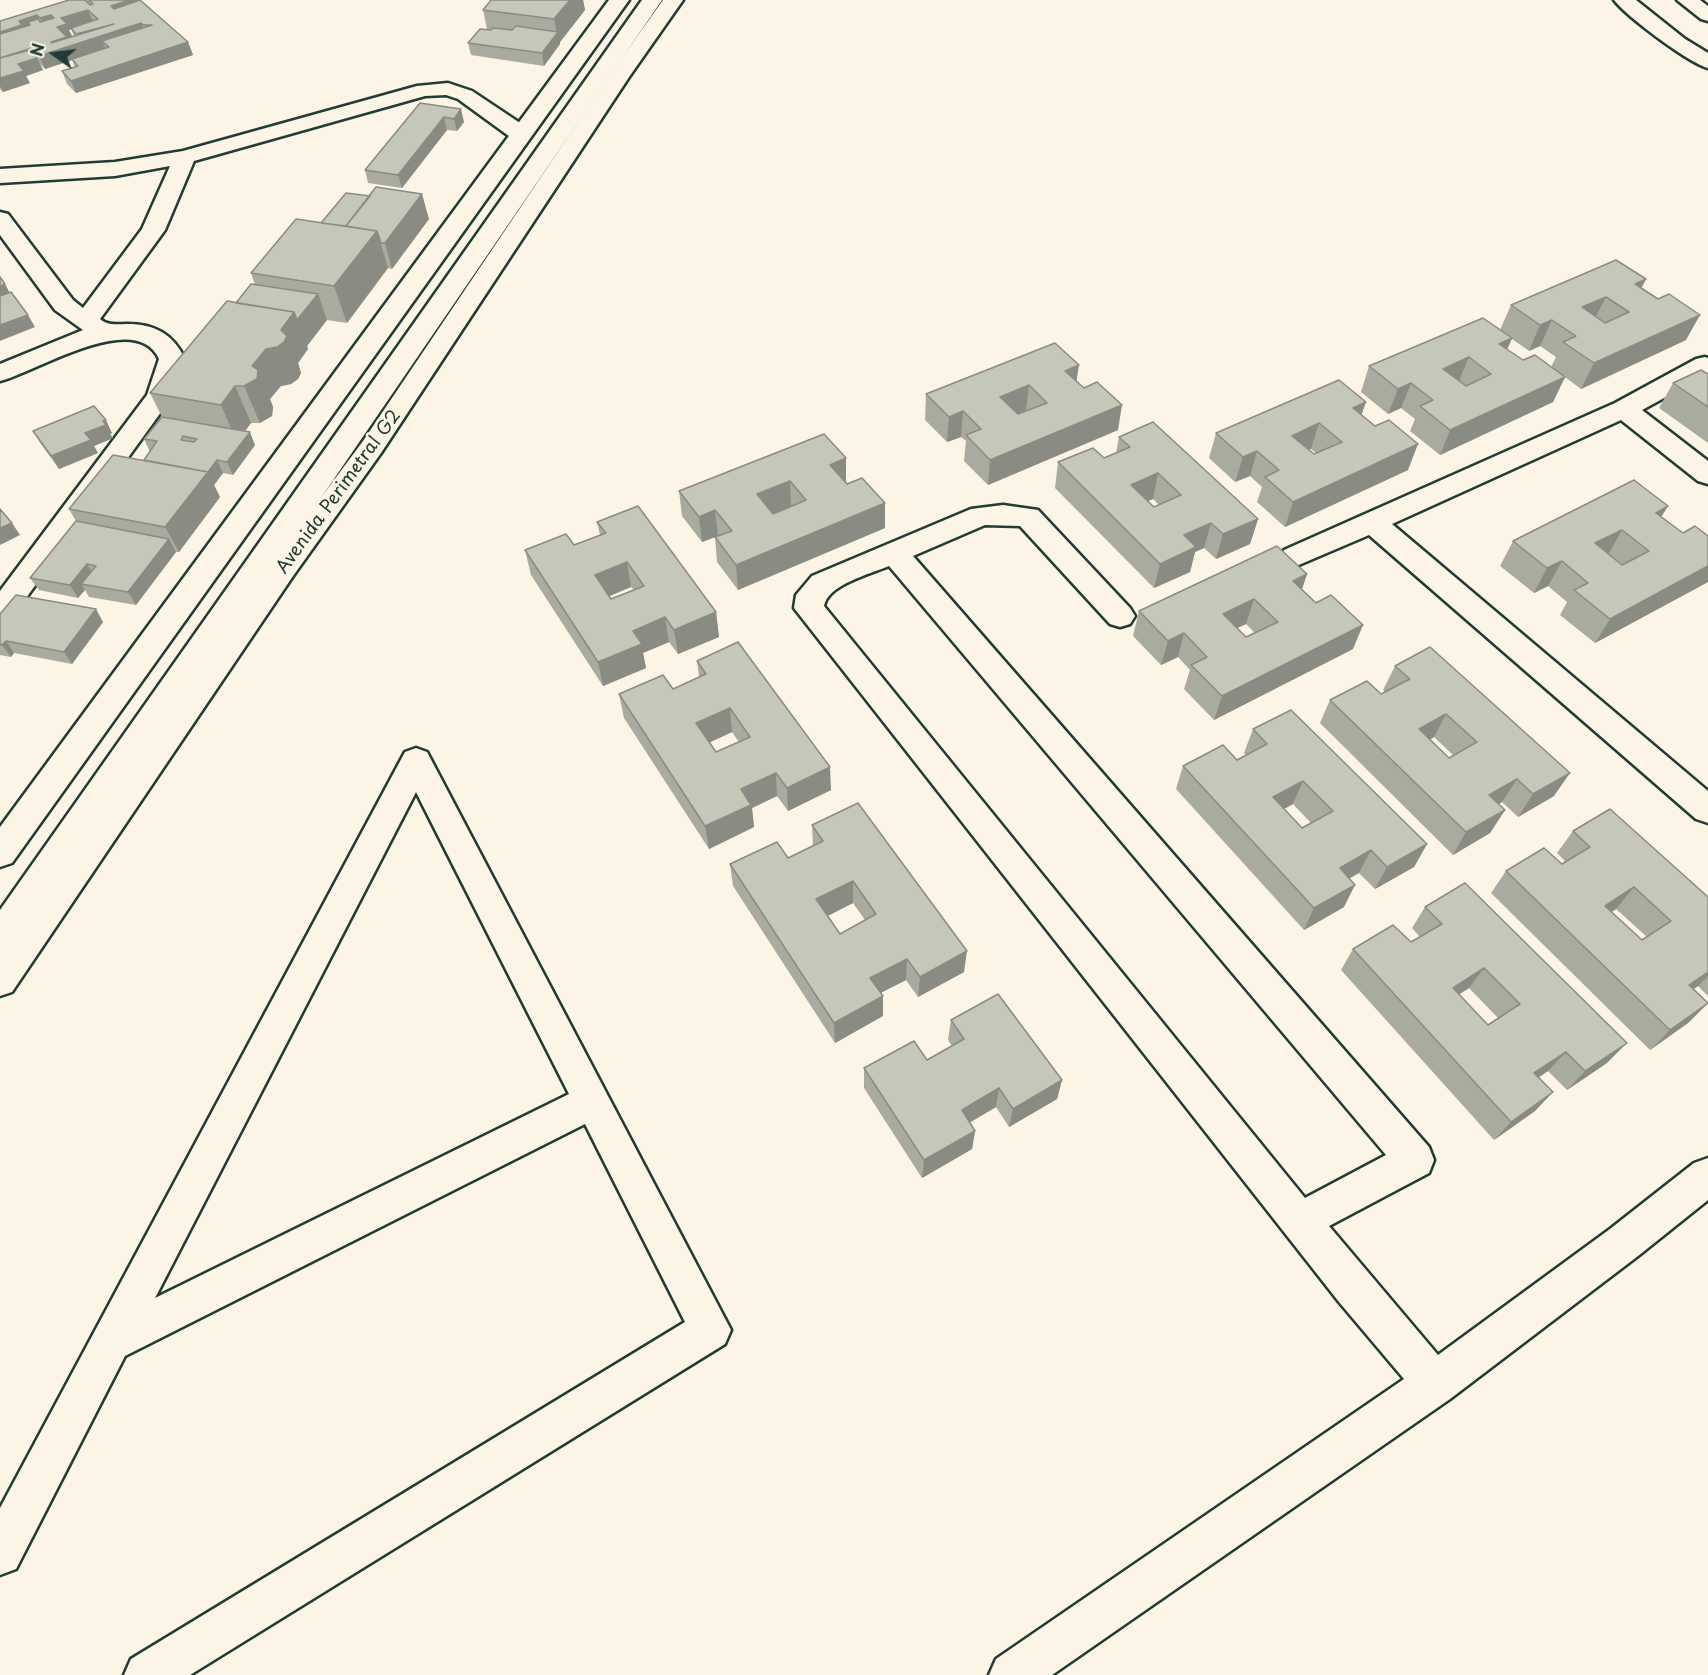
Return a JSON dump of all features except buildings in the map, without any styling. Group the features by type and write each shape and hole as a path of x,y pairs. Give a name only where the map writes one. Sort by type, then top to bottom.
{"street":[{"path":"0,853 619,0"},
{"path":"0,939 652,0"},
{"name":"Avenida Perimetral G2","path":"0,981 283,569 372,447 673,0"},
{"path":"1624,0 1678,44 1708,62"},
{"path":"1687,0 1708,15"},
{"path":"0,176 115,169 185,157 424,90 448,89 465,95 521,134"},
{"path":"0,373 94,327 153,230 185,157"},
{"path":"0,219 64,305 94,327 151,336 166,346 172,359 159,397 0,612"},
{"path":"1294,557 1624,409 1705,365"},
{"path":"1624,409 1708,475"},
{"path":"1120,616 1028,517 1004,515 981,516 822,583 811,595 809,608 1300,1221 1435,1384"},
{"path":"1373,523 1708,810"},
{"path":"894,553 1415,1160 1300,1221"},
{"path":"0,1553 416,761 711,1330 147,1675"},
{"path":"110,1342 592,1101"},
{"path":"1012,1675 1435,1384 1624,1244 1708,1176"}]}
